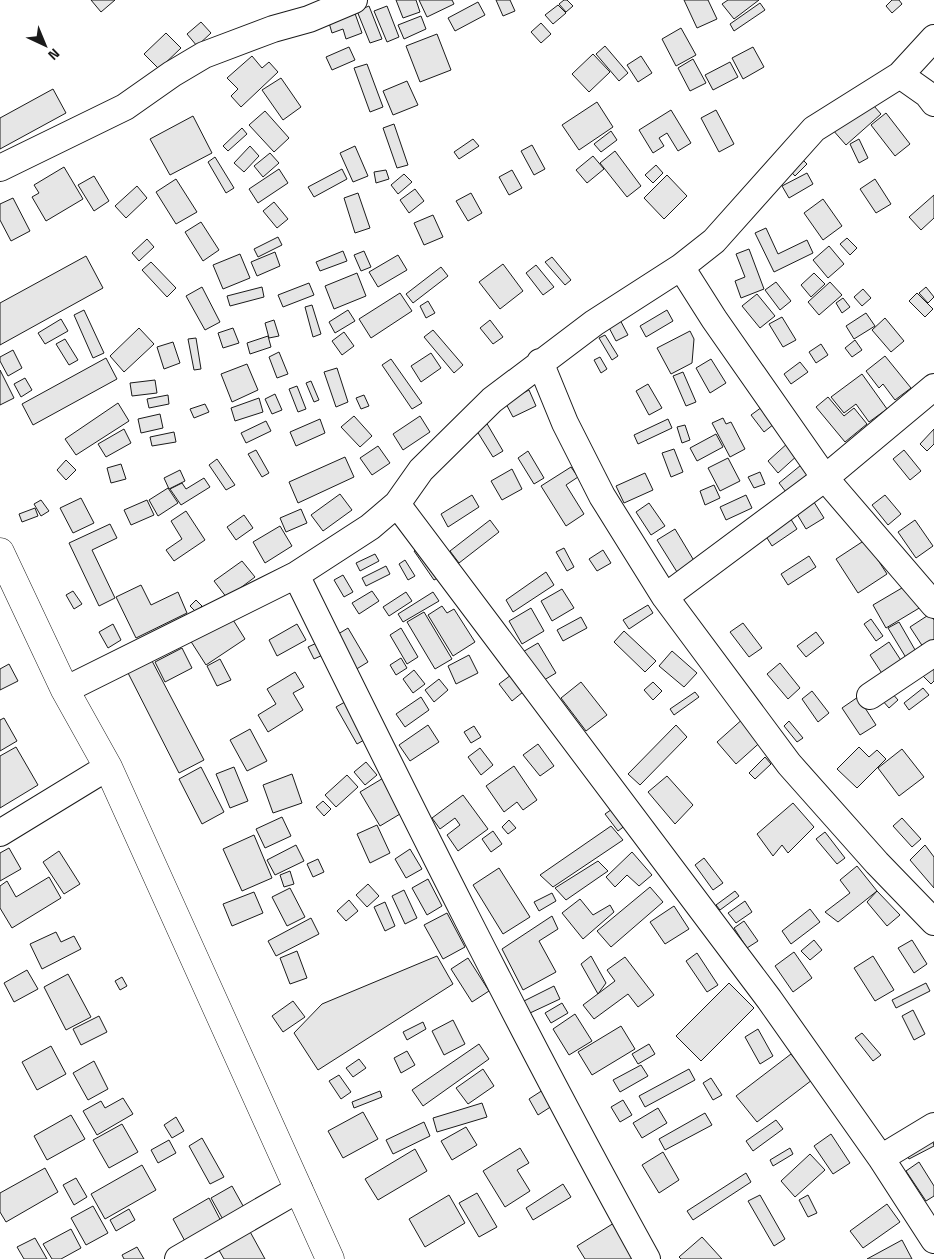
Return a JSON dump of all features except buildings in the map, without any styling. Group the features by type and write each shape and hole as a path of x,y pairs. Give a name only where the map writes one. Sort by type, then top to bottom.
{"highway":[{"path":"0,552 64,690 108,768 330,1259"}],"street":[{"path":"0,168 125,107 172,74 204,55 273,29 309,19 354,0"},
{"path":"64,690 296,575 370,527 397,504 421,470 492,400 594,323 681,267 714,241 814,129 900,75 934,38"},
{"path":"900,75 927,94 934,103"},
{"path":"681,267 720,327 825,478 934,605"},
{"path":"540,362 565,423 602,496 665,597 789,764 877,863 934,922"},
{"path":"665,597 825,478 934,387"},
{"path":"397,504 769,999 881,1158 934,1240"},
{"path":"296,575 424,836 582,1140 647,1259"},
{"path":"870,696 934,653"},
{"path":"0,833 108,768"},
{"path":"881,1158 934,1126"},
{"path":"178,1259 299,1189"}]}
